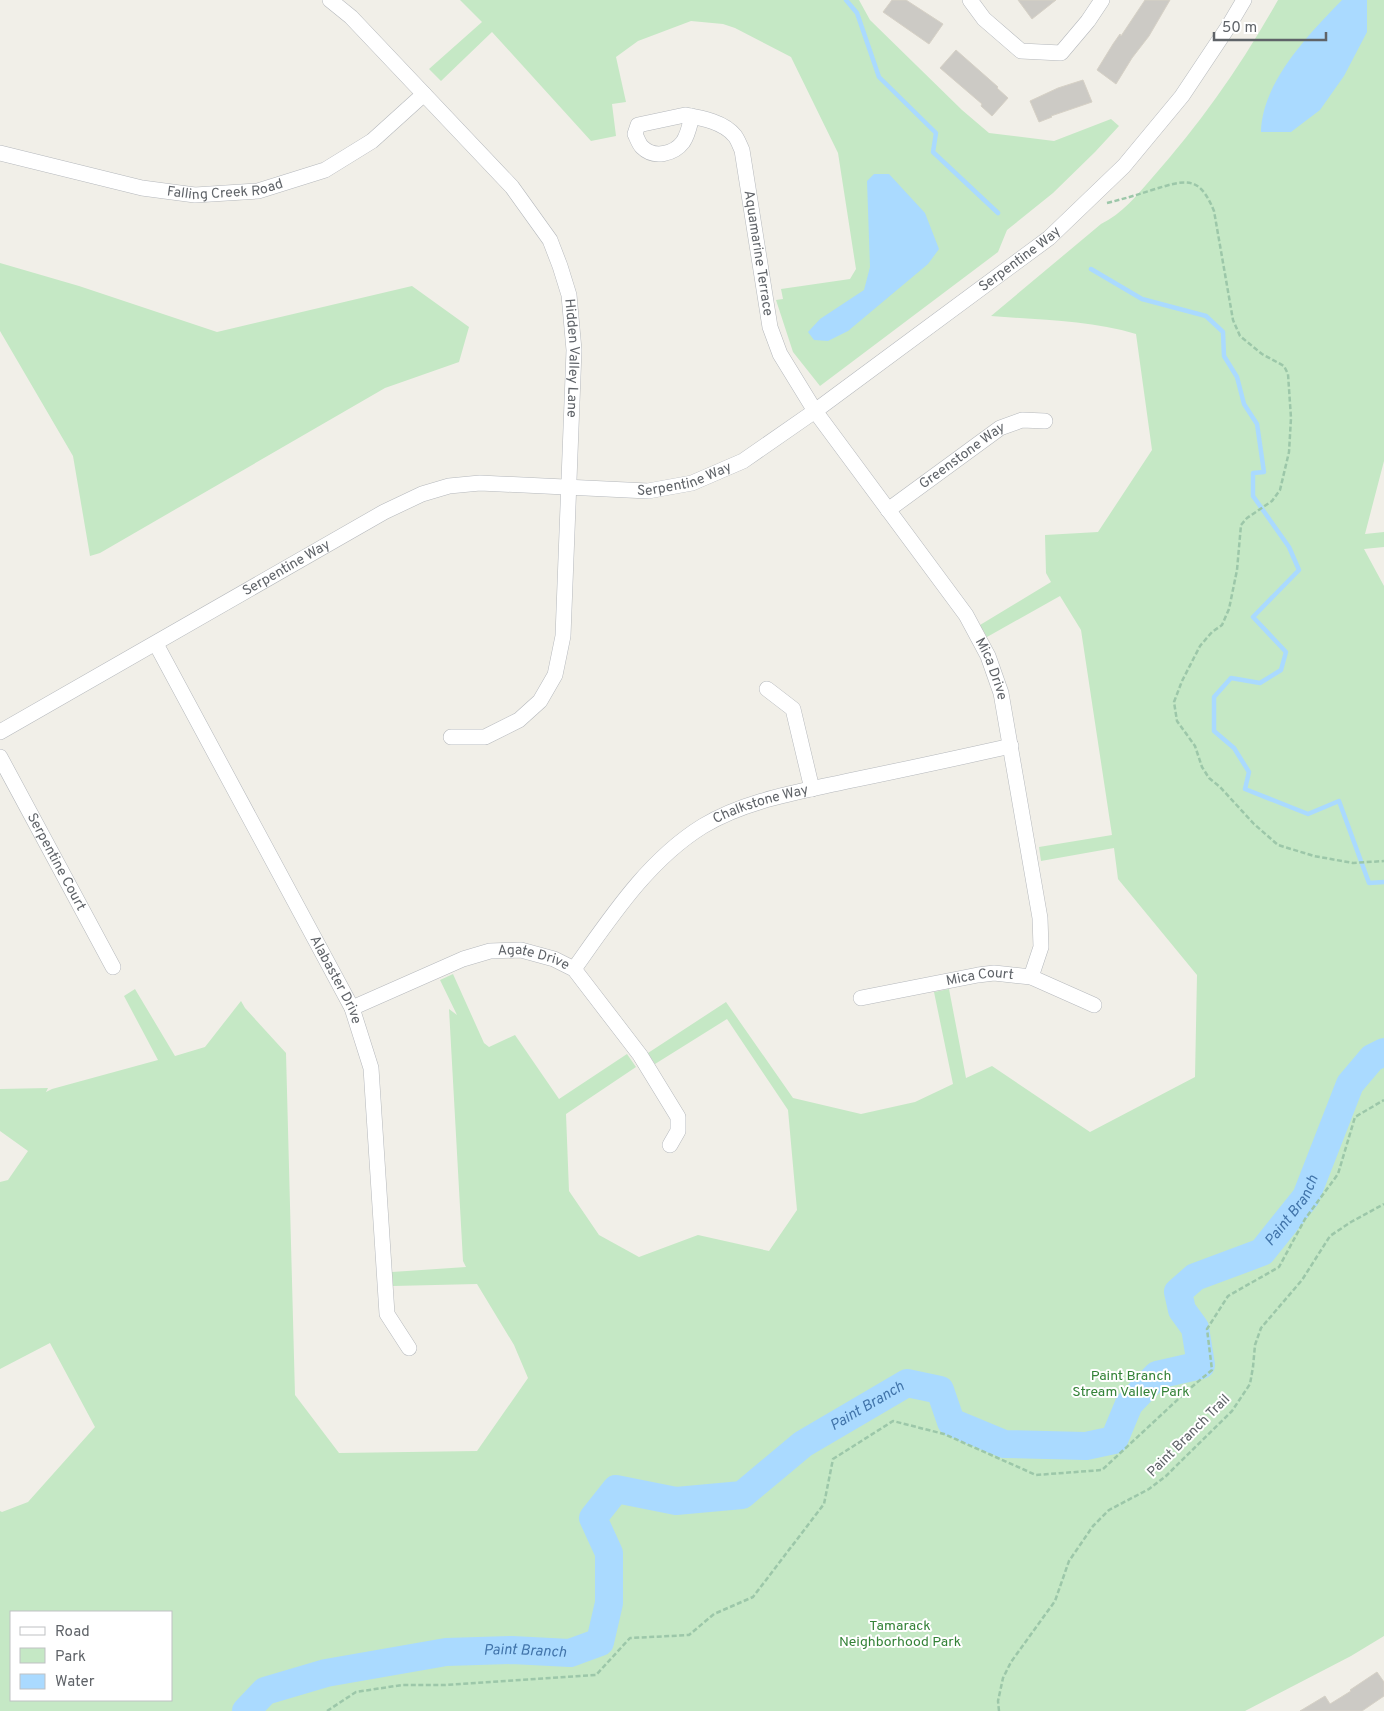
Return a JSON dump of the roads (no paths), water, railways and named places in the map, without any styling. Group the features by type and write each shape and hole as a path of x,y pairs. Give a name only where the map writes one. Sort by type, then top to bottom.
{"street":[{"name":"Hidden Valley Lane","path":"330,0 351,17 512,187 550,240 569,295 574,350 563,636 555,675 540,701 519,720 484,737 451,737"},
{"path":"970,0 984,19 1021,51 1061,52 1088,21 1102,0"},
{"name":"Serpentine Way","path":"0,732 384,512 422,494 449,486 480,483 648,491 692,483 743,461 815,411 1048,238 1124,166 1182,96 1244,0"},
{"name":"Falling Creek Road","path":"0,153 142,188 195,195 258,191 325,170 372,141 424,94"},
{"name":"Aquamarine Terrace","path":"692,116 710,120 729,131 735,136 742,150 770,327 780,354 815,411"},
{"name":"Mica Drive","path":"815,411 966,615 988,656 1002,693 1040,918 1040,947 1031,978"},
{"name":"Greenstone Way","path":"888,510 1000,428 1022,420 1045,421"},
{"name":"Alabaster Drive","path":"156,644 352,1008 371,1068 387,1314 409,1348"},
{"path":"767,689 794,709 812,789"},
{"name":"Chalkstone Way","path":"574,969 630,891 670,851 703,826 740,808 812,789 1011,746"},
{"name":"Serpentine Court","path":"0,757 113,967"},
{"name":"Agate Drive","path":"352,1008 463,959 490,951 521,950 554,958 574,969 640,1055 678,1117 678,1131 670,1145"},
{"name":"Mica Court","path":"861,998 994,973 1031,978 1094,1005"}],"water":[{"path":"1342,0 1367,0 1367,32 1344,76 1320,110 1291,132 1261,132 1263,113 1278,77 1302,44"},
{"path":"874,174 889,174 925,213 939,249 928,264 848,331 828,341 814,340 808,332 820,319 864,290 870,267 867,181"}],"waterway":[{"path":"846,0 857,13 879,77 936,133 933,152 998,213"},
{"path":"1091,269 1142,299 1206,316 1223,332 1224,356 1237,377 1244,404 1257,424 1264,472 1253,473 1253,496 1289,547 1299,570 1253,617 1286,652 1281,670 1260,683 1231,678 1214,697 1214,731 1234,748 1249,772 1245,789 1308,814 1339,801 1369,883 1384,882"},
{"name":"Paint Branch","path":"246,1711 265,1691 326,1673 446,1652 512,1650 570,1653 600,1642 609,1603 609,1553 593,1518 616,1489 676,1501 742,1495 803,1444 907,1383 940,1390 951,1422 1004,1444 1086,1446 1114,1440 1129,1404 1157,1375 1201,1365 1195,1328 1182,1310 1178,1292 1195,1277 1262,1252 1306,1197 1350,1084 1372,1058 1384,1052"}],"park label":[{"name":"Paint Branch Stream Valley Park","path":"1131,1384"},
{"name":"Tamarack Neighborhood Park","path":"900,1634"}]}
